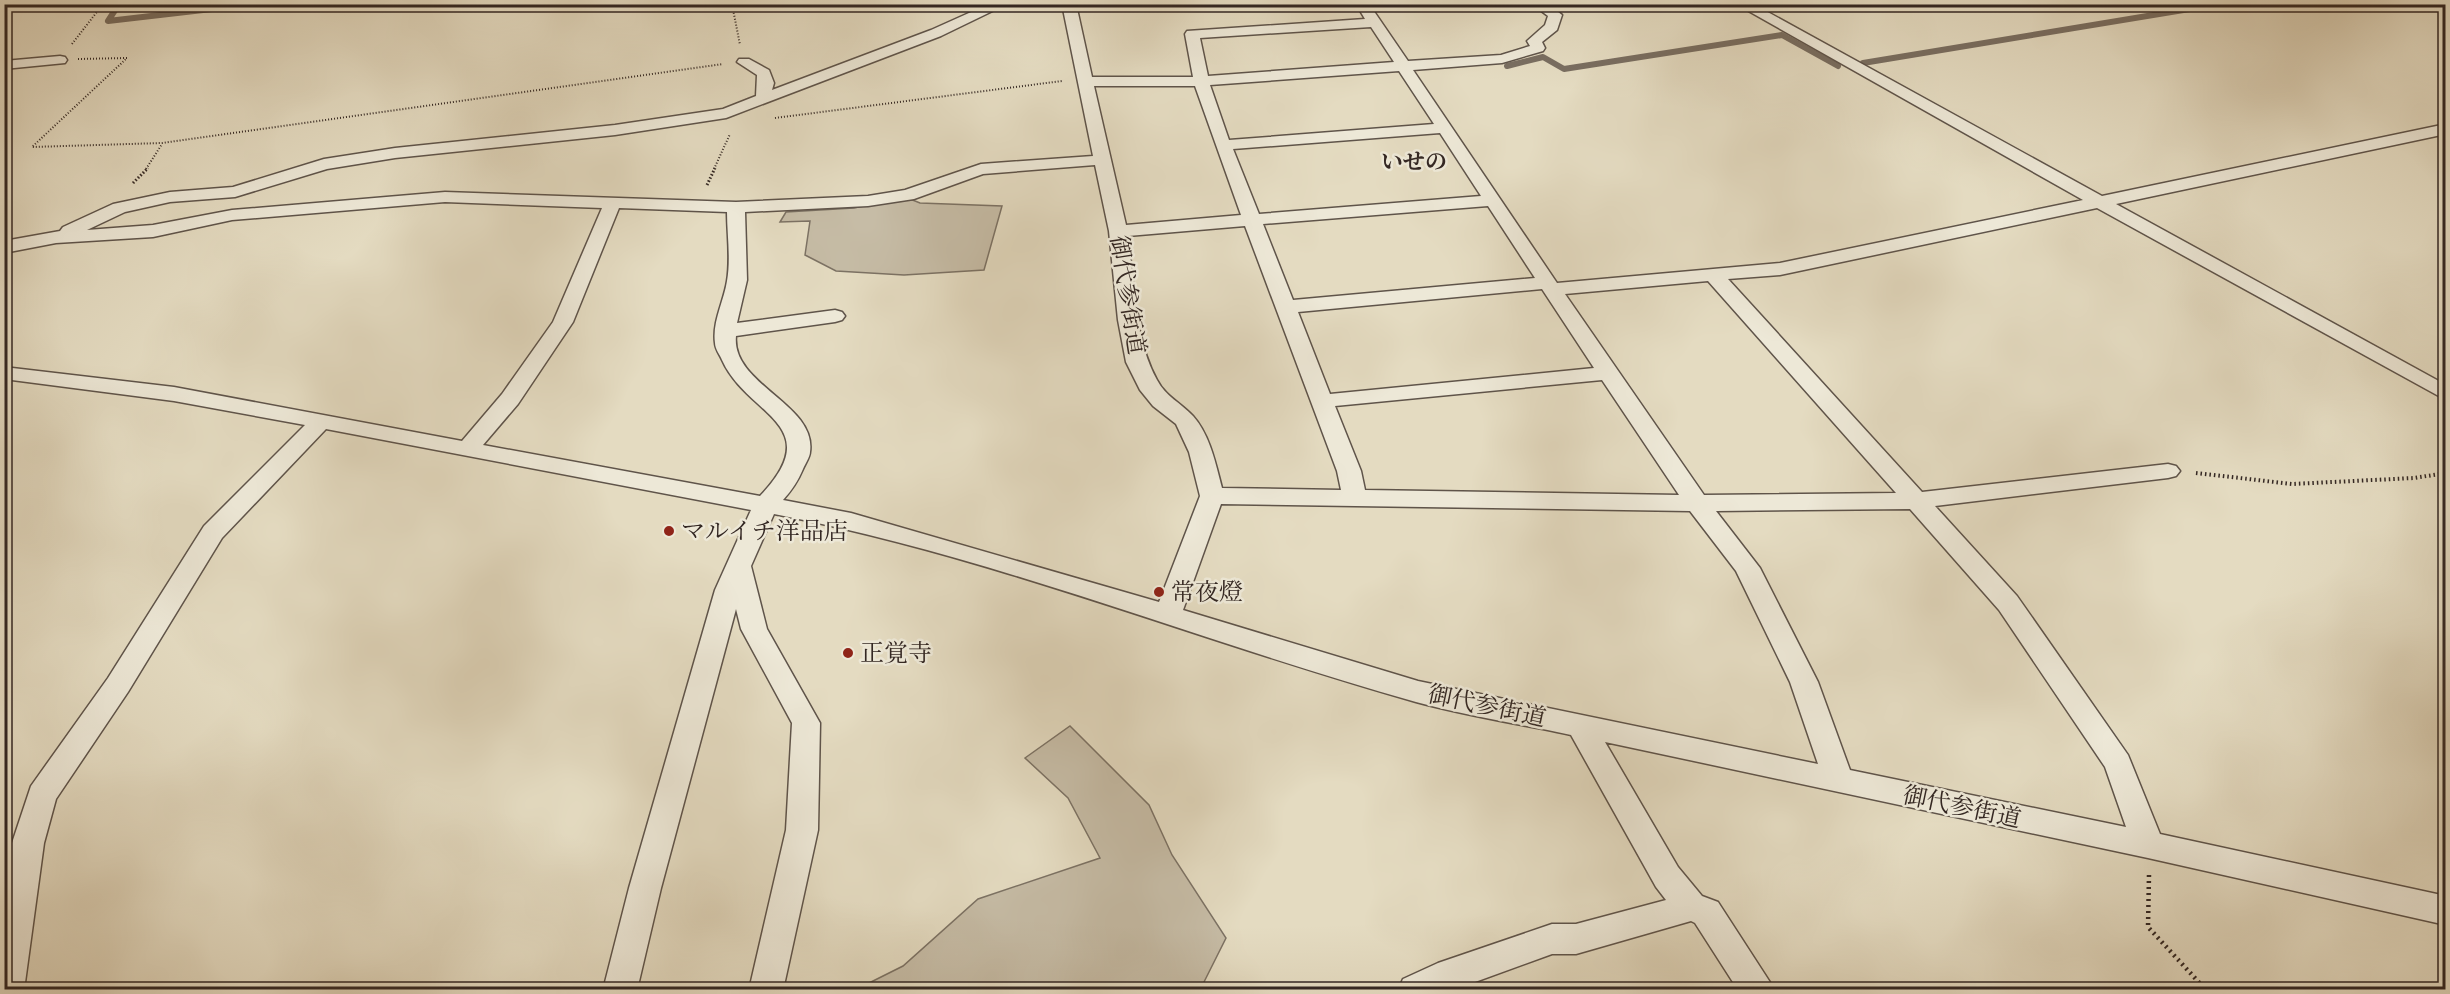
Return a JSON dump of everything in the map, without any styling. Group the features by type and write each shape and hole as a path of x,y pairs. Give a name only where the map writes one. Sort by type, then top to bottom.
{"street":[{"path":"56,237 119,208 170,197 235,192 324,164 395,153 603,132 729,116 763,99 1001,4"},
{"name":"御代参街道","path":"1069,4 1118,231 1128,320 1137,362 1148,386 1161,401 1185,421 1201,452 1212,496"},
{"path":"1362,4 1608,373 1697,503 1747,568 1804,682 1839,781"},
{"path":"1087,82 1201,81 1484,62 1538,48 1534,41 1552,27 1555,15 1538,4"},
{"path":"1742,4 2445,394"},
{"path":"1354,497 1349,471 1285,308 1254,219 1223,145 1201,81 1192,34 1374,22"},
{"path":"4,65 60,60"},
{"path":"744,62 764,73 766,83 763,99"},
{"path":"1223,145 1445,128"},
{"path":"1285,308 1780,269 2445,129"},
{"path":"4,247 56,237 153,231 232,215 445,197 736,207 868,201 908,195 981,169 1101,160"},
{"path":"1118,231 1492,200"},
{"path":"467,449 510,399 563,322 612,204"},
{"path":"620,990 645,888 724,602 738,563 766,504 784,485 799,452 796,432 787,417 766,401 737,370 725,344 729,308 737,280 736,207"},
{"path":"1713,275 2008,603 2118,763 2148,845"},
{"path":"728,331 835,316"},
{"name":"御代参街道","path":"4,373 174,394 766,504 901,533 1418,692 2148,845 2445,912"},
{"path":"1322,401 1608,373"},
{"path":"7,990 28,843 42,795 117,685 213,532 322,422"},
{"path":"1168,614 1212,496 1697,503 1914,501 2168,471"},
{"path":"738,563 753,629 806,723 802,830 766,990"},
{"path":"1580,725 1667,877 1691,907 1706,912 1758,990"},
{"path":"1415,990 1438,979 1552,939 1576,939 1691,907"}],"path":[{"path":"60,60 103,4"},
{"path":"60,60 127,58 32,147 162,143 744,62 732,4"},
{"path":"698,204 729,135 729,116 765,120 1038,82 1073,80 1087,82"},
{"path":"107,213 150,165 162,143"},
{"path":"2168,471 2292,484 2414,478 2445,473"},
{"path":"2148,845 2148,927 2206,990"}],"shaded area":[{"path":"905,197 920,203 1002,206 984,270 904,275 836,271 805,255 810,221 780,222 786,212 854,208"},
{"path":"1070,726 1149,805 1172,855 1226,938 1203,984 1205,989 857,989 903,966 978,899 1100,858 1068,798 1025,758"}],"waterway":[{"path":"119,4 108,21 255,4"},
{"path":"1863,63 2220,4"},
{"path":"1507,66 1543,57 1564,69 1782,35 1838,66"}],"place":[{"name":"マルイチ洋品店","path":"669,531"},
{"name":"常夜燈","path":"1159,592"},
{"name":"正覚寺","path":"848,653"}],"district":[{"name":"いせの","path":"1414,162"}]}
